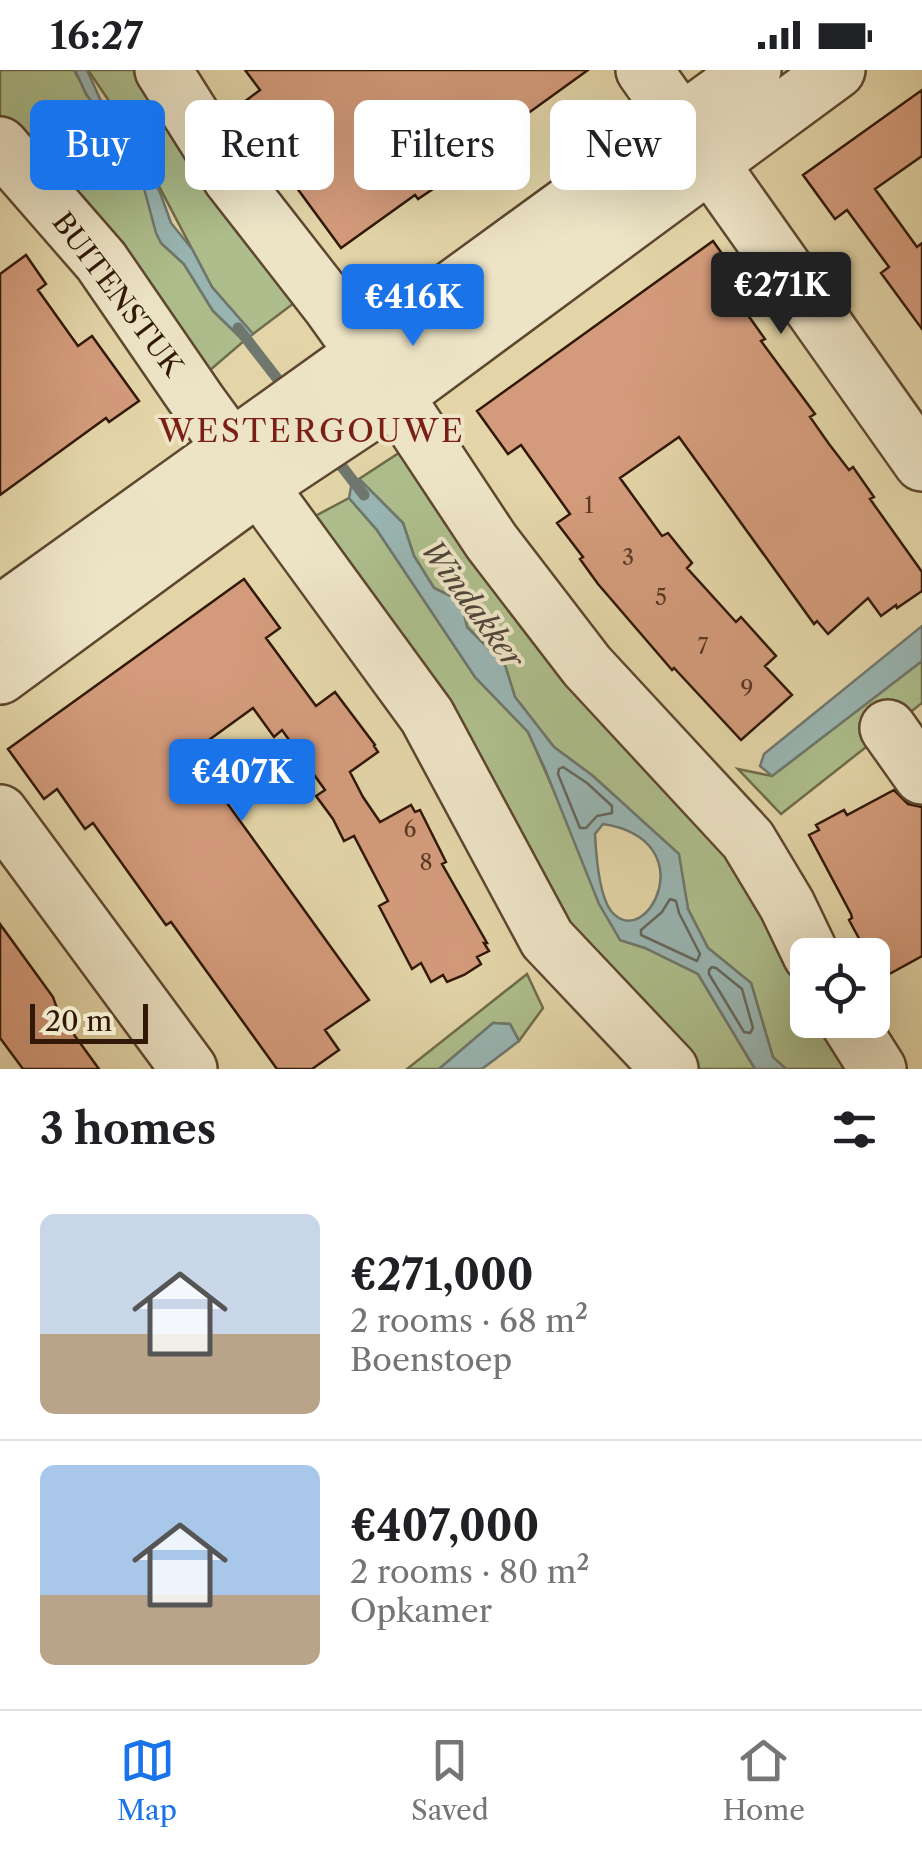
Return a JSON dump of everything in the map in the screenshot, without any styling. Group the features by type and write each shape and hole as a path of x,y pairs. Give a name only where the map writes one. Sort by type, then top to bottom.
{"street":[{"path":"163,70 231,178 380,375 491,541 587,666 748,840 804,938"},
{"path":"644,70 665,100"},
{"path":"696,142 753,70"},
{"path":"696,142 837,70"},
{"path":"696,144 922,463"},
{"name":"BUITENSTUK","path":"0,145 101,261 245,467 428,716 547,939 670,1069"},
{"path":"0,614 245,467 380,375 631,190"},
{"path":"0,676 245,467"},
{"path":"888,728 922,776"},
{"path":"0,812 189,1069"},
{"path":"859,1038 878,1069"}],"green space":[{"path":"0,70 74,70 91,100 30,100 30,163 0,126"},
{"path":"88,70 151,70 185,121 185,190 231,190 302,297 253,334 212,287 161,190 165,190 165,100 108,100"},
{"path":"52,190 145,190 161,243 184,264 213,311 244,341 202,377"},
{"path":"405,449 743,848 790,941 790,1038 844,1038 862,1069 786,1069 773,1058 751,983 708,948 688,909 678,854 593,776 554,747 515,697 505,665 467,627 461,601 434,588 414,556 403,523 359,479"},
{"path":"349,498 377,530 475,677 528,732 620,940 698,974 755,1069 680,1069 550,928 304,522"},
{"path":"922,661 922,703 781,814 738,769 772,776"},
{"path":"527,974 543,1008 519,1041 510,1024 493,1023 439,1069 407,1069"}],"water":[{"path":"75,70 87,70 101,100 90,100"},
{"path":"144,190 159,190 171,223 192,249 212,287 253,334 244,341 213,311 184,264 156,233"},
{"path":"359,479 403,523 414,556 434,588 461,601 467,627 505,665 515,697 554,747 593,776 679,854 688,909 708,948 751,983 773,1057 786,1069 755,1069 698,974 620,940 599,904 528,732 475,677 377,530 349,498 351,487","holes":["603,824 634,834 653,850 660,870 659,890 651,907 639,918 625,920 611,911 604,895 595,834"]},
{"path":"922,626 922,661 772,776 760,766 764,754"},
{"path":"493,1023 510,1024 519,1041 482,1069 439,1069"}],"building":[{"path":"245,70 588,70 530,112 530,100 354,100 354,190 432,190 418,199 415,195 341,248 298,190 334,190 334,100 247,100 260,90"},
{"path":"922,90 922,156 875,189 917,247 922,243 922,329 881,273 889,267 847,210 835,219 803,175"},
{"path":"713,241 752,296 740,304 765,339 761,341 815,414 810,417 829,444 849,470 853,467 874,497 870,499 922,572 922,591 897,608 896,605 881,616 868,598 828,634 817,621 814,624 679,437 620,478 662,536 668,533 692,563 687,568 736,622 741,617 776,656 765,666 792,695 741,740 672,670 598,584 557,523 570,514 521,445 508,454 477,411"},
{"path":"26,255 46,284 38,290 78,346 92,336 139,401 109,422 106,418 0,495 0,274"},
{"path":"244,579 280,628 266,638 316,706 335,692 375,745 378,752 350,772 363,797 380,822 411,805 415,812 420,810 446,862 442,864 489,951 477,957 481,964 447,982 443,975 431,982 421,963 412,969 379,906 388,901 354,836 344,841 316,796 325,790 282,730 274,737 253,708 191,753 369,1000 325,1030 339,1050 312,1069 277,1069 171,922 166,925 93,823 85,829 57,789 44,799 8,749"},
{"path":"894,790 908,804 922,807 922,956 890,974 890,938 859,938 849,920 851,914 809,835 819,830 816,825 844,810 847,815"},
{"path":"0,924 99,1069 23,1069 0,1038"}],"waterway":[{"name":"Windakker","path":"238,328 283,386"},
{"name":"Windakker","path":"336,459 364,495"}],"district":[{"name":"WESTERGOUWE","path":"312,431"}]}
